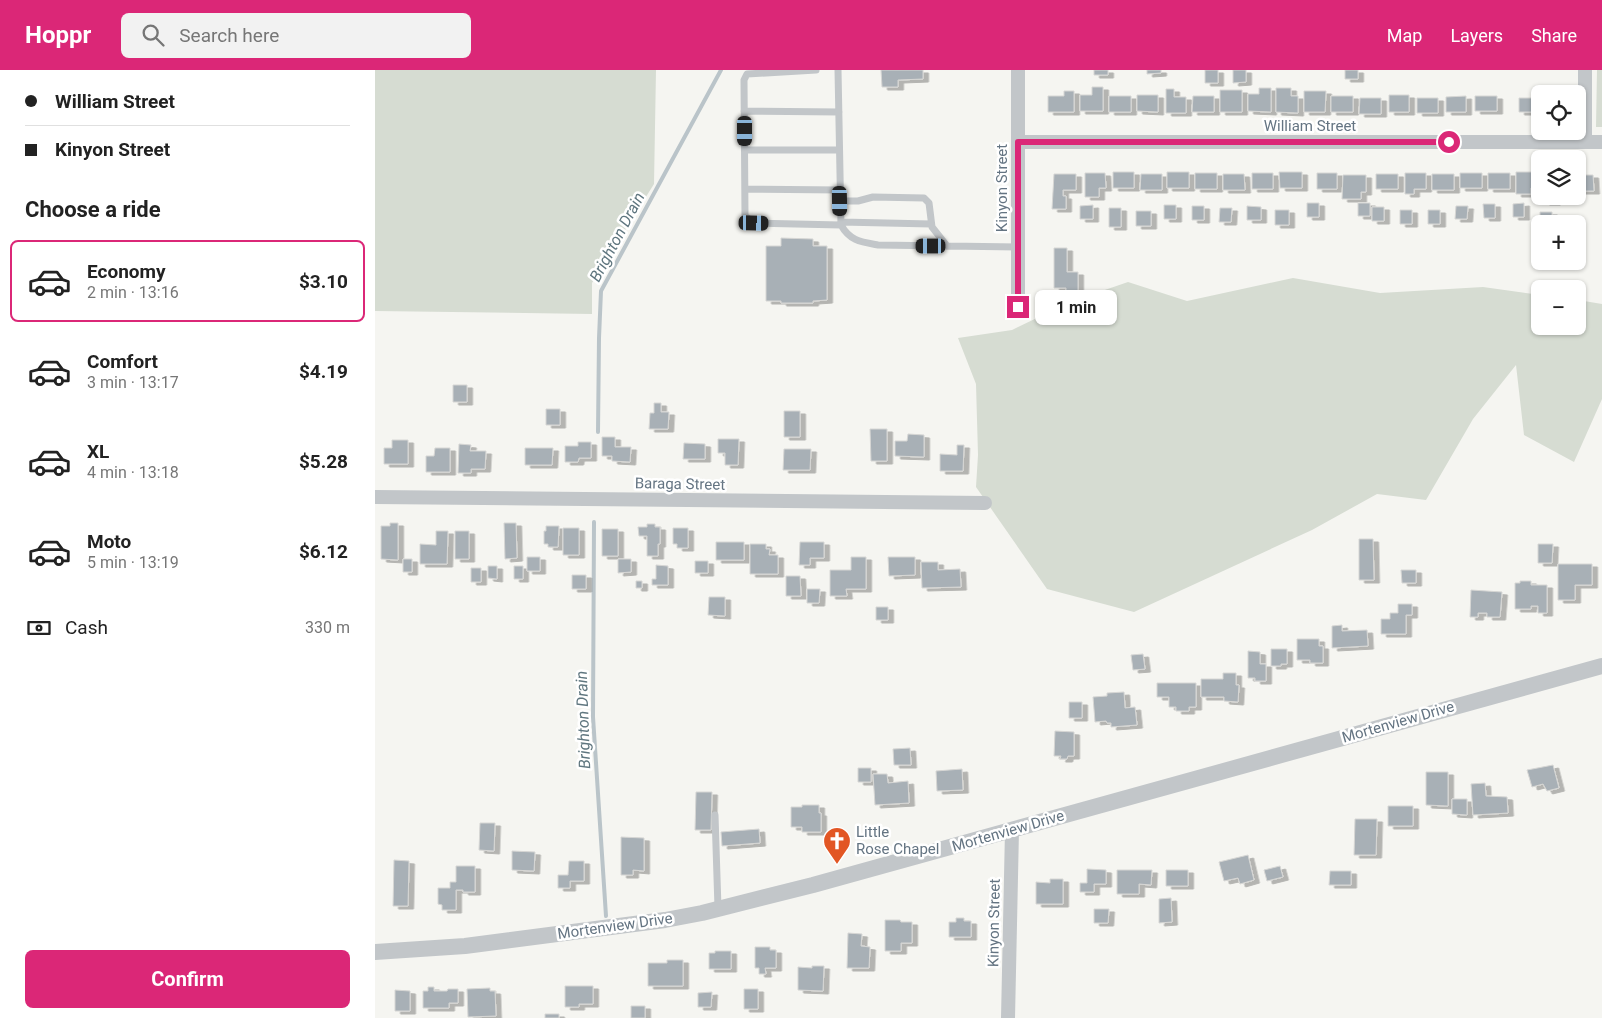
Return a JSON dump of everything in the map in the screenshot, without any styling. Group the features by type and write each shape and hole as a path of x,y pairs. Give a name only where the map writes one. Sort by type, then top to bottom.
{"street":[{"name":"Kinyon Street","path":"1018,70 1018,307"},
{"path":"1585,70 1585,142"},
{"name":"William Street","path":"1018,142 1602,142"},
{"name":"Baraga Street","path":"375,498 985,503"},
{"name":"Mortenview Drive","path":"375,952 465,946 533,938 665,920 718,908 813,885 1602,666"},
{"name":"Kinyon Street","path":"1008,1018 1012,830"}],"lane":[{"path":"816,70 747,74 744,80 745,216 754,223 931,224"},
{"path":"838,70 841,223 846,234 858,242 878,245 1018,247"},
{"path":"744,111 839,112"},
{"path":"745,150 839,150"},
{"path":"745,189 840,190"},
{"path":"840,201 857,202 873,197 925,198 929,203 932,227 947,246"},
{"path":"715,815 718,908"}],"shaded area":[{"path":"375,70 656,70 654,184 592,283 592,314 375,311"},
{"path":"1597,70 1602,70 1602,127 1596,127"},
{"path":"1293,278 1380,293 1483,287 1531,294 1531,335 1586,335 1586,301 1602,304 1602,399 1574,462 1524,435 1516,365 1473,419 1426,500 1377,494 1312,530 1134,612 1047,589 976,487 978,455 976,384 958,338 1012,330 1070,302 1128,282 1187,301"}],"building":[{"path":"881,70 923,70 923,79 898,80 898,87 882,87"},
{"path":"1094,70 1108,70 1108,75 1094,75"},
{"path":"1147,70 1161,70 1161,73 1147,74"},
{"path":"1205,70 1218,70 1218,83 1205,83"},
{"path":"1233,70 1246,70 1246,82 1233,83"},
{"path":"1345,70 1358,70 1358,79 1345,79"},
{"path":"1092,87 1103,87 1103,111 1080,111 1080,95 1092,95"},
{"path":"1259,88 1271,88 1271,112 1248,111 1248,94 1259,94"},
{"path":"1276,88 1291,88 1291,96 1298,96 1298,113 1276,112"},
{"path":"1166,89 1174,89 1174,97 1186,97 1186,113 1166,113"},
{"path":"1220,90 1242,90 1242,112 1220,112"},
{"path":"1064,91 1074,91 1074,112 1048,112 1048,96 1064,96"},
{"path":"1304,91 1326,91 1325,112 1304,112"},
{"path":"1137,95 1158,95 1158,112 1137,111"},
{"path":"1389,95 1409,95 1409,112 1389,112"},
{"path":"1109,96 1131,96 1131,112 1109,112"},
{"path":"1193,96 1214,96 1214,112 1192,112"},
{"path":"1331,96 1353,96 1353,112 1331,112"},
{"path":"1466,96 1466,112 1446,112 1446,97"},
{"path":"1475,96 1497,96 1497,111 1475,111"},
{"path":"1360,98 1381,98 1381,114 1359,114"},
{"path":"1417,98 1438,98 1438,113 1417,113"},
{"path":"1519,98 1531,98 1531,112 1519,112"},
{"path":"1113,172 1134,172 1134,188 1113,188"},
{"path":"1167,172 1189,172 1189,188 1167,188"},
{"path":"1279,172 1302,172 1302,188 1280,188"},
{"path":"1516,172 1531,172 1531,194 1516,194"},
{"path":"1085,173 1105,173 1106,188 1099,188 1099,197 1085,197"},
{"path":"1195,173 1217,173 1217,189 1195,189"},
{"path":"1252,173 1273,173 1273,189 1252,189"},
{"path":"1317,173 1337,173 1337,189 1317,189"},
{"path":"1405,173 1426,173 1426,189 1414,189 1414,194 1405,194"},
{"path":"1460,173 1482,173 1482,188 1460,188"},
{"path":"1488,173 1510,173 1510,189 1488,189"},
{"path":"1054,174 1076,174 1076,190 1063,190 1063,196 1066,196 1066,209 1052,209"},
{"path":"1141,174 1162,174 1162,190 1140,190"},
{"path":"1223,174 1244,174 1245,190 1223,190"},
{"path":"1376,174 1398,174 1398,189 1376,189"},
{"path":"1432,174 1454,174 1454,190 1432,190"},
{"path":"1343,175 1366,175 1366,192 1361,192 1361,199 1342,199"},
{"path":"1586,175 1593,175 1594,191 1586,191"},
{"path":"1307,203 1319,203 1319,217 1307,217"},
{"path":"1358,203 1370,203 1370,216 1358,216"},
{"path":"1524,203 1524,217 1513,217 1513,204"},
{"path":"1483,204 1495,204 1495,218 1484,218"},
{"path":"1093,205 1093,219 1080,219 1080,206"},
{"path":"1164,205 1176,205 1176,219 1164,219"},
{"path":"1192,206 1204,206 1204,220 1192,220"},
{"path":"1247,206 1261,207 1261,220 1247,220"},
{"path":"1456,206 1468,206 1467,219 1455,219"},
{"path":"1372,207 1384,207 1384,221 1372,221"},
{"path":"1109,208 1121,208 1121,227 1109,227"},
{"path":"1220,208 1232,208 1231,222 1219,222"},
{"path":"1275,210 1289,210 1289,225 1275,225"},
{"path":"1400,210 1412,210 1412,224 1400,224"},
{"path":"1428,210 1440,210 1440,224 1428,224"},
{"path":"1136,211 1151,211 1151,226 1136,226"},
{"path":"1540,212 1552,212 1552,215 1540,215"},
{"path":"781,238 813,239 813,246 827,246 827,300 813,301 813,303 766,301 766,246 781,246"},
{"path":"1054,248 1067,248 1067,272 1078,272 1078,294 1066,294 1066,288 1054,288"},
{"path":"453,385 467,385 467,402 453,402"},
{"path":"654,403 661,403 661,412 669,412 668,429 649,429 650,413 654,413"},
{"path":"546,409 560,409 560,425 546,425"},
{"path":"784,411 800,411 800,437 784,437"},
{"path":"870,429 887,429 887,461 871,461"},
{"path":"908,434 924,435 924,457 895,456 895,441 907,441"},
{"path":"602,437 615,437 615,447 631,447 630,462 612,461 612,456 602,456"},
{"path":"718,439 739,439 738,465 725,465 725,453 718,453"},
{"path":"392,440 408,440 408,464 384,464 384,448 392,448"},
{"path":"578,442 591,442 591,458 579,458 578,462 565,462 565,446 578,446"},
{"path":"684,443 705,444 705,459 683,459"},
{"path":"459,444 471,445 470,451 486,451 485,469 471,469 471,473 458,473"},
{"path":"957,445 964,445 963,471 940,471 940,454 957,455"},
{"path":"435,448 450,448 450,472 426,472 426,456 434,456"},
{"path":"525,448 553,448 552,465 525,465"},
{"path":"784,449 811,449 810,470 783,470"},
{"path":"390,523 398,523 398,560 381,559 381,526 390,526"},
{"path":"504,523 516,523 517,558 505,559"},
{"path":"647,524 655,524 655,527 660,527 658,556 647,556 647,536 639,536 638,527 647,527"},
{"path":"546,526 559,526 558,547 548,547 548,544 544,544"},
{"path":"563,528 579,528 579,555 563,555"},
{"path":"673,528 688,528 688,548 677,548 677,544 673,544"},
{"path":"602,529 618,529 618,556 602,556"},
{"path":"436,531 448,531 447,564 420,564 420,544 436,545"},
{"path":"455,531 469,531 469,559 455,559"},
{"path":"1359,539 1373,539 1374,580 1359,580"},
{"path":"716,542 744,542 744,560 716,560"},
{"path":"800,542 824,542 824,558 810,558 810,565 799,565"},
{"path":"750,544 766,544 766,549 770,549 769,555 778,555 778,574 750,574"},
{"path":"1538,544 1553,544 1552,563 1538,563"},
{"path":"527,557 540,557 540,571 527,571"},
{"path":"851,557 866,557 866,589 846,589 847,596 830,596 830,570 851,570"},
{"path":"888,557 915,557 915,575 889,576"},
{"path":"403,559 412,559 412,572 403,572"},
{"path":"618,559 631,559 631,572 618,573"},
{"path":"695,561 708,561 708,573 695,573"},
{"path":"921,562 938,562 938,570 960,569 961,587 922,588"},
{"path":"1558,564 1592,564 1592,585 1575,585 1575,600 1558,600"},
{"path":"656,565 668,566 668,585 652,585 652,579 656,579"},
{"path":"488,566 497,566 497,579 488,578"},
{"path":"514,566 523,566 523,579 514,579"},
{"path":"471,568 481,568 481,582 471,582"},
{"path":"1401,570 1416,570 1416,583 1402,583"},
{"path":"572,575 586,575 586,589 572,589"},
{"path":"786,576 800,576 801,596 786,596"},
{"path":"636,581 642,581 642,588 636,588"},
{"path":"1520,581 1531,581 1531,585 1547,585 1547,613 1538,613 1538,606 1531,606 1531,609 1515,609 1515,583 1520,583"},
{"path":"807,589 820,589 819,603 807,603"},
{"path":"1471,590 1502,592 1500,617 1487,617 1487,613 1478,613 1478,617 1470,617"},
{"path":"709,597 725,597 725,616 708,615"},
{"path":"1398,604 1412,604 1412,615 1406,615 1406,634 1381,634 1381,619 1390,619 1390,613 1398,613"},
{"path":"876,607 888,607 888,620 876,620"},
{"path":"1342,625 1342,631 1367,630 1368,646 1332,648 1332,626"},
{"path":"1297,639 1319,639 1319,646 1323,646 1323,663 1297,660"},
{"path":"1271,649 1287,649 1287,664 1271,666"},
{"path":"1248,651 1260,652 1260,664 1266,664 1266,681 1255,681 1255,678 1248,678"},
{"path":"1143,654 1145,669 1133,670 1131,655"},
{"path":"1223,673 1236,673 1236,685 1239,685 1238,702 1224,701 1224,697 1201,697 1201,679 1223,679"},
{"path":"1157,683 1196,683 1196,707 1189,707 1189,711 1176,711 1176,707 1169,707 1169,697 1157,697"},
{"path":"1124,692 1125,708 1135,707 1137,725 1111,727 1111,723 1106,721 1095,722 1093,697 1107,696 1107,693"},
{"path":"1069,702 1082,702 1082,718 1069,718"},
{"path":"1055,731 1074,732 1074,756 1060,759 1061,756 1054,756"},
{"path":"910,748 911,765 894,765 893,749"},
{"path":"1553,765 1559,788 1547,791 1543,784 1532,787 1527,770"},
{"path":"858,768 871,768 871,782 858,782"},
{"path":"962,769 963,790 937,791 936,771"},
{"path":"1426,772 1448,772 1448,806 1426,805"},
{"path":"873,774 887,774 888,783 908,781 909,803 875,805"},
{"path":"1485,783 1486,796 1507,797 1508,813 1473,815 1471,784"},
{"path":"696,792 712,792 711,830 695,830"},
{"path":"1452,799 1467,799 1467,815 1452,814"},
{"path":"802,805 819,805 821,832 802,832 802,827 791,827 791,807 802,807"},
{"path":"1388,806 1413,806 1413,826 1388,826"},
{"path":"1355,819 1377,819 1376,855 1354,855"},
{"path":"480,823 495,823 494,851 479,850"},
{"path":"759,829 760,843 722,846 721,832"},
{"path":"621,837 644,838 644,871 633,870 633,875 621,875"},
{"path":"512,851 535,852 534,871 512,870"},
{"path":"1248,855 1254,880 1240,884 1238,878 1224,881 1219,862"},
{"path":"394,860 409,861 408,906 393,906"},
{"path":"569,861 584,861 584,881 570,881 570,888 558,888 558,875 568,875"},
{"path":"456,866 475,866 475,892 456,890 456,910 442,910 442,905 438,904 438,888 450,888 450,882 456,882"},
{"path":"1280,866 1283,877 1267,881 1264,870"},
{"path":"1087,869 1106,870 1106,884 1094,884 1094,892 1080,892 1080,883 1087,883"},
{"path":"1117,870 1152,870 1151,885 1139,884 1139,894 1117,894"},
{"path":"1166,870 1188,870 1188,886 1166,886"},
{"path":"1330,871 1351,871 1351,885 1329,885"},
{"path":"1050,879 1063,879 1063,904 1036,904 1036,882 1050,883"},
{"path":"1171,898 1172,922 1159,923 1159,899"},
{"path":"1094,909 1109,909 1108,923 1094,923"},
{"path":"956,918 964,918 964,921 971,921 971,937 949,937 949,922 956,922"},
{"path":"885,920 912,922 912,943 901,943 901,951 885,951"},
{"path":"848,933 862,934 861,946 870,947 869,968 847,968"},
{"path":"755,947 770,947 770,950 776,950 776,968 765,968 766,974 759,974 759,968 755,968"},
{"path":"715,951 731,951 731,969 709,969 709,953 715,953"},
{"path":"667,960 683,960 683,986 648,986 648,963 667,963"},
{"path":"812,966 824,966 823,991 798,990 798,967 812,968"},
{"path":"565,986 593,986 593,1004 565,1007"},
{"path":"428,987 434,987 434,991 458,989 458,1003 449,1003 449,1008 423,1008 423,991 428,991"},
{"path":"490,988 490,991 495,991 496,1016 468,1017 467,989"},
{"path":"744,989 758,989 758,1009 744,1009"},
{"path":"395,990 410,991 410,1011 395,1011"},
{"path":"712,992 711,1007 698,1007 698,993"},
{"path":"631,1006 645,1006 645,1018 631,1018"},
{"path":"545,1014 559,1014 559,1018 545,1018"}],"waterway":[{"name":"Brighton Drain","path":"598,432 601,291 721,70"},
{"name":"Brighton Drain","path":"594,522 593,717 606,916"}],"place":[{"name":"Little Rose Chapel","path":"837,865"}],"route":[{"path":"1018,307 1018,142 1449,142"}]}
